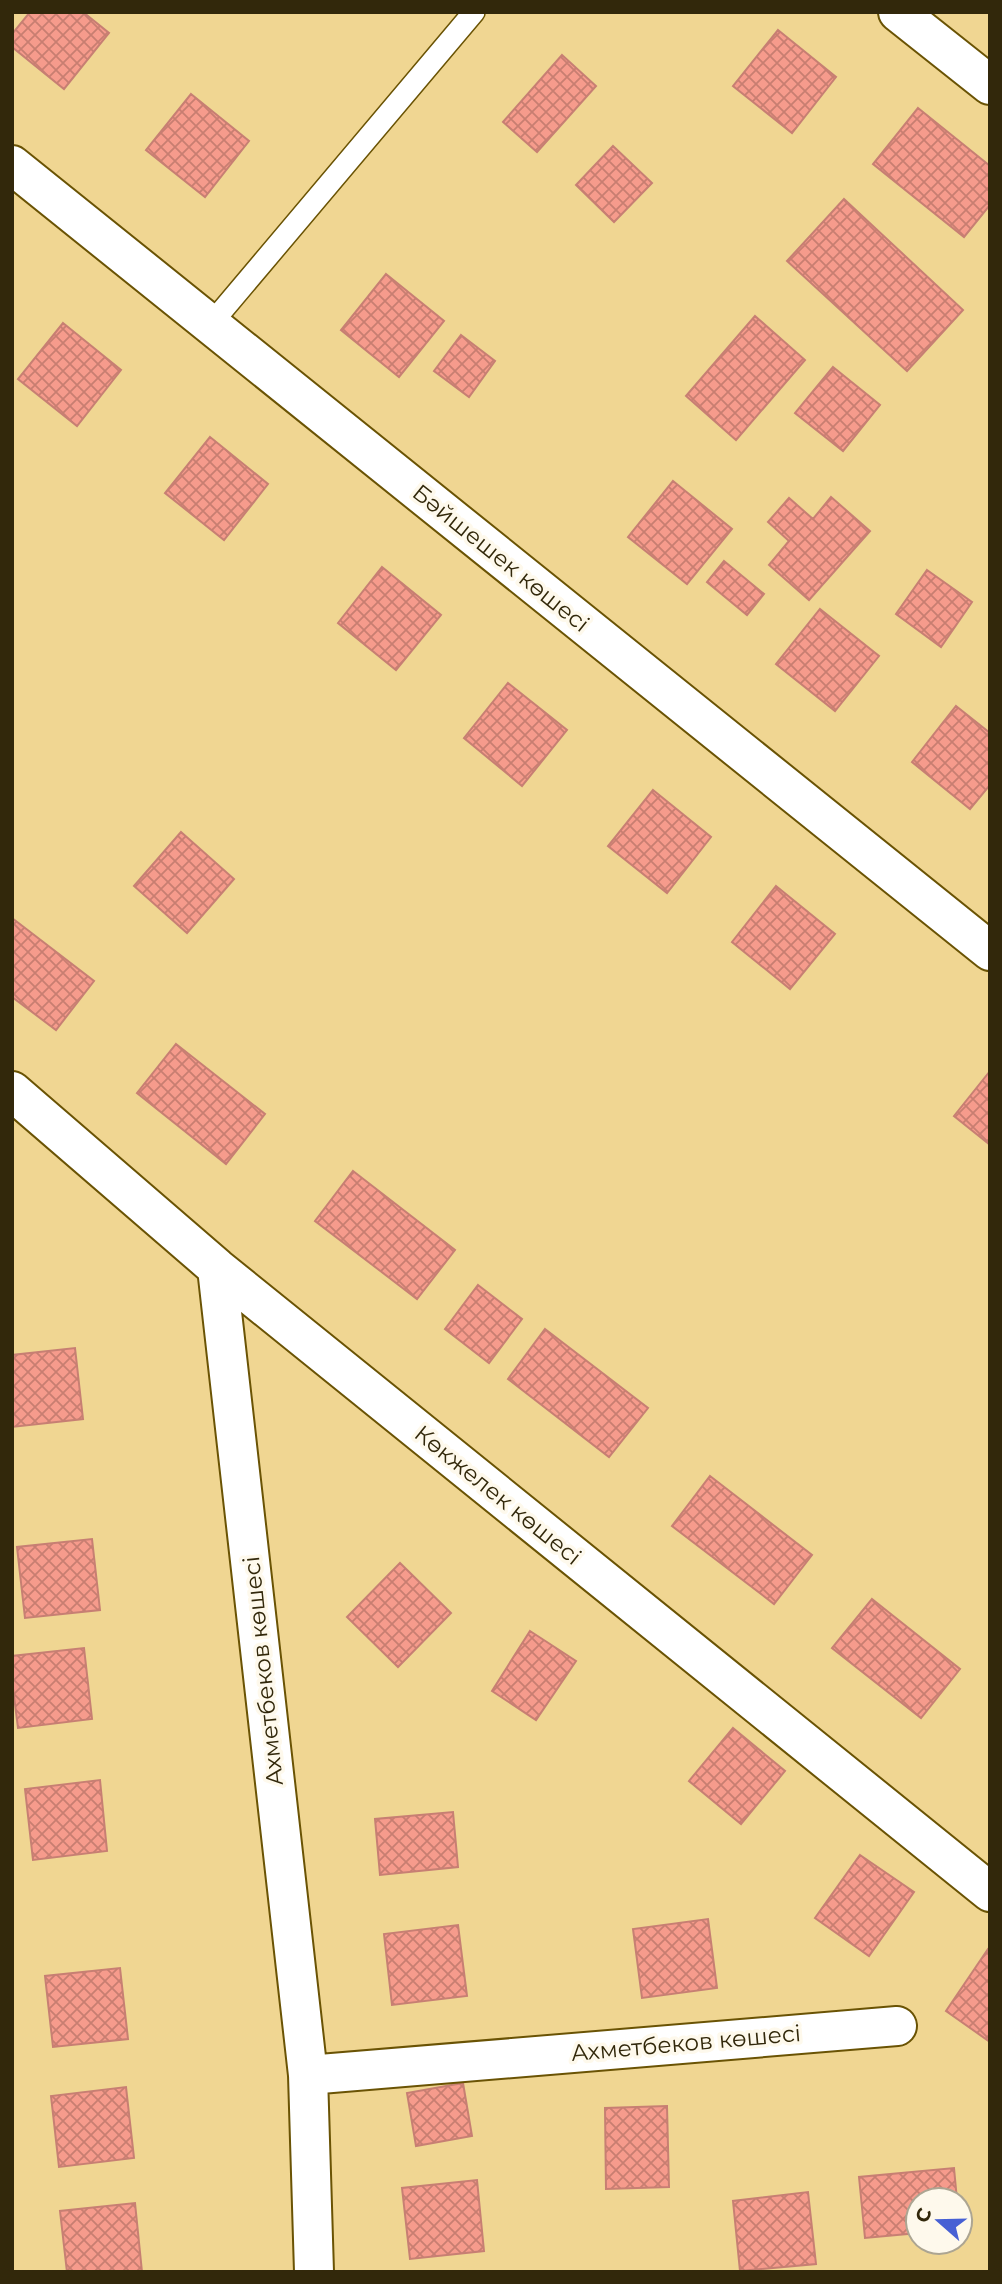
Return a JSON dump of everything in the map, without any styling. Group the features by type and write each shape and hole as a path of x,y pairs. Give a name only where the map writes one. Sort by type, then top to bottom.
{"street":[{"path":"898,12 990,85"},
{"name":"Бәйшешек көшесі","path":"12,165 990,951"},
{"name":"Көкжелек көшесі","path":"12,1091 218,1268 990,1892"},
{"name":"Ахметбеков көшесі","path":"218,1268 308,2075 314,2272"},
{"name":"Ахметбеков көшесі","path":"308,2075 897,2026"}],"lane":[{"path":"210,325 474,12"}],"building":[{"path":"30,12 83,12 109,33 64,89 12,47 12,34"},
{"path":"778,30 836,77 792,133 733,86"},
{"path":"562,55 596,86 537,152 503,122"},
{"path":"191,94 249,141 205,197 146,150"},
{"path":"918,108 990,166 990,205 964,237 873,164"},
{"path":"613,146 652,183 614,222 576,185"},
{"path":"844,199 963,310 907,371 787,261"},
{"path":"386,274 444,321 399,377 341,330"},
{"path":"755,316 805,360 736,440 686,396"},
{"path":"63,323 121,370 77,426 18,379"},
{"path":"461,335 495,361 469,397 434,371"},
{"path":"833,367 880,405 843,451 795,413"},
{"path":"210,437 268,484 224,540 165,493"},
{"path":"673,481 732,529 687,584 628,537"},
{"path":"831,497 870,531 809,600 769,565 789,541 768,522 789,498 813,519"},
{"path":"724,561 764,594 747,615 707,582"},
{"path":"382,567 441,615 396,670 338,623"},
{"path":"927,570 972,602 941,647 896,614"},
{"path":"820,609 879,656 835,711 776,664"},
{"path":"508,683 567,730 522,786 464,738"},
{"path":"956,706 990,733 990,785 970,809 912,762"},
{"path":"653,790 711,837 667,893 608,846"},
{"path":"181,832 234,879 187,933 134,886"},
{"path":"776,886 835,934 790,989 732,942"},
{"path":"12,918 94,981 56,1030 12,997"},
{"path":"176,1044 265,1114 226,1164 137,1093"},
{"path":"990,1071 990,1145 954,1116"},
{"path":"353,1171 455,1250 417,1299 315,1221"},
{"path":"478,1285 522,1319 489,1363 445,1329"},
{"path":"545,1329 648,1408 609,1457 508,1379"},
{"path":"75,1348 83,1419 12,1427 12,1355"},
{"path":"710,1476 812,1555 774,1604 672,1526"},
{"path":"92,1539 100,1610 25,1618 17,1547"},
{"path":"400,1563 451,1613 398,1667 347,1617"},
{"path":"872,1599 960,1669 921,1718 832,1648"},
{"path":"530,1631 576,1661 536,1720 492,1691"},
{"path":"84,1648 92,1719 18,1728 12,1656"},
{"path":"733,1728 785,1771 741,1824 689,1781"},
{"path":"100,1780 107,1851 33,1860 25,1789"},
{"path":"453,1812 458,1867 380,1875 375,1819"},
{"path":"860,1855 914,1892 869,1956 815,1918"},
{"path":"708,1919 717,1988 642,1998 633,1929"},
{"path":"458,1925 467,1996 392,2005 384,1934"},
{"path":"988,1949 990,1950 990,2042 946,2011"},
{"path":"120,1968 128,2039 53,2047 45,1976"},
{"path":"463,2083 472,2136 416,2146 407,2093"},
{"path":"126,2087 134,2158 59,2167 51,2096"},
{"path":"667,2106 669,2187 606,2189 605,2108"},
{"path":"954,2168 956,2186 904,2186 904,2234 865,2238 859,2177"},
{"path":"477,2180 484,2251 410,2259 402,2188"},
{"path":"808,2192 816,2264 740,2271 733,2201"},
{"path":"135,2203 142,2272 67,2272 60,2211"}]}
